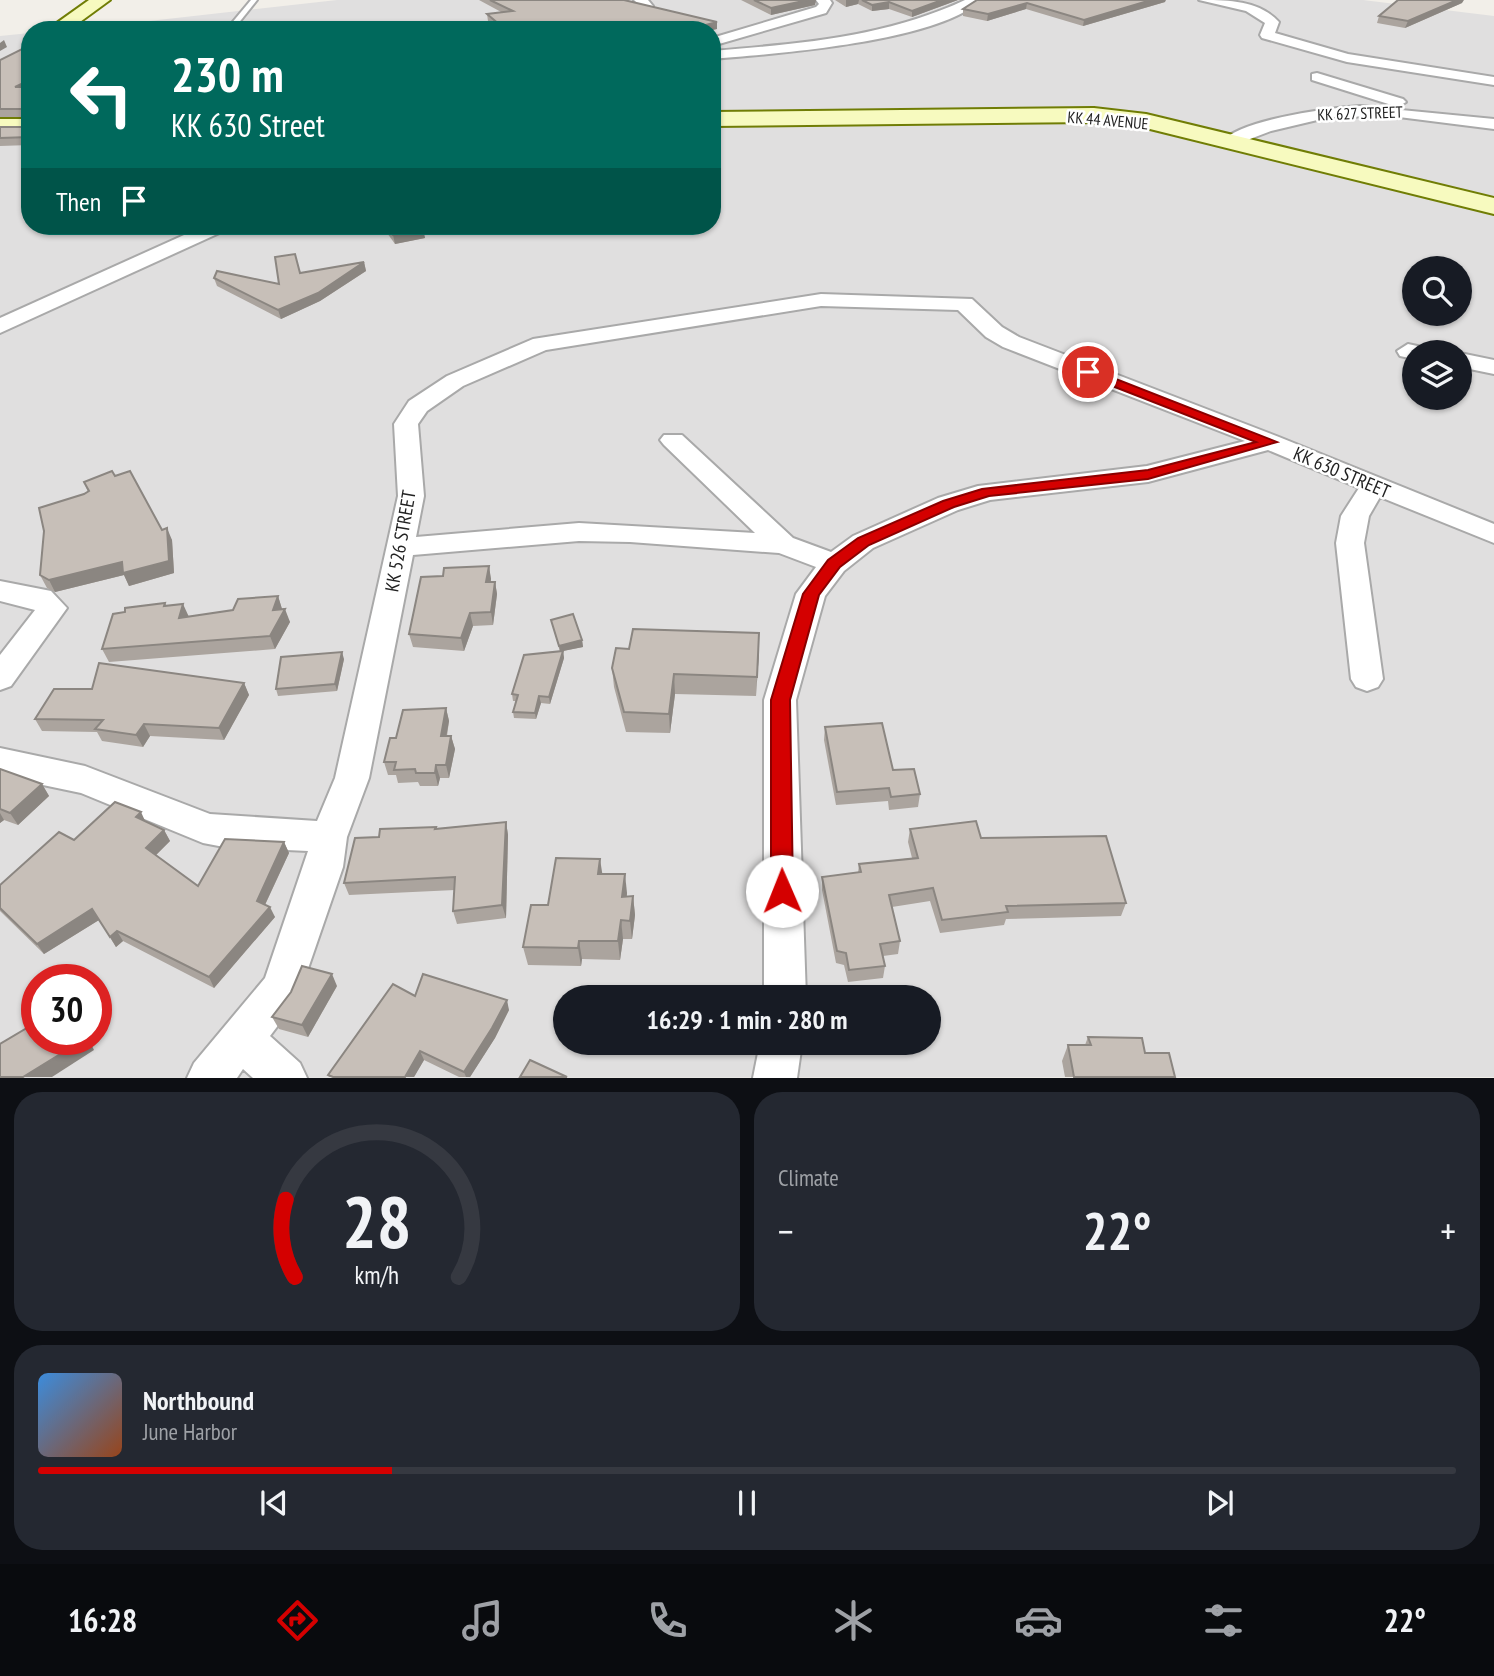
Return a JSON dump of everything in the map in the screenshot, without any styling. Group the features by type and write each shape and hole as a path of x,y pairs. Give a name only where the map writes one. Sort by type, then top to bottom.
{"main road":[{"path":"70,21 101,0"},
{"name":"KK 44 AVENUE","path":"721,119 1094,115 1146,121 1494,206"},
{"path":"0,126 21,126"}],"street":[{"path":"721,39 821,10 826,3 822,0"},
{"path":"721,54 768,50 886,31 943,15 975,0"},
{"path":"1205,0 1232,4 1266,17 1272,22 1267,35 1311,50 1494,81"},
{"path":"1317,77 1427,113"},
{"name":"KK 627 STREET","path":"1229,142 1268,125 1298,116 1358,110 1427,113 1494,124"},
{"path":"0,326 199,235"},
{"name":"KK 526 STREET","path":"209,1077 242,1040 281,989 324,867 329,837 352,778 411,496 406,424 418,406 455,381 541,344 779,305 846,299 964,304"},
{"name":"KK 630 STREET","path":"964,304 994,332 1011,342 1270,442 1494,534"},
{"path":"1472,362 1494,367"},
{"path":"673,440 783,544"},
{"path":"785,985 780,700 811,594 834,564 863,542 948,504 987,492 1148,474 1270,442"},
{"path":"1367,679 1350,544 1354,516 1374,486"},
{"path":"401,547 579,531 783,544 834,564"},
{"path":"0,591 40,598 52,608 0,678"},
{"path":"0,762 85,780 184,817 203,828 224,832 329,837"},
{"path":"242,1040 285,1077"},
{"path":"775,1077 778,1055"}],"lane":[{"path":"236,21 254,0"}],"shaded area":[{"path":"337,0 1363,0 1494,16 1494,1077 0,1078 0,36 21,34 21,235 721,235 721,21 149,21"}],"building":[{"path":"490,0 624,0 713,21 495,21 487,14 513,11"},
{"path":"754,0 808,0 771,8"},
{"path":"862,0 942,0 912,11 889,2 872,5"},
{"path":"977,0 1151,0 1084,20 1027,3 988,14 963,9"},
{"path":"1398,0 1457,0 1408,21 1379,16"},
{"path":"21,50 21,84 15,87 21,87 21,109 0,109 0,60"},
{"path":"0,127 21,127 21,137 0,138"},
{"path":"295,254 300,273 364,262 318,293 278,310 214,278 217,271 279,284 275,257"},
{"path":"112,471 115,476 130,471 162,530 167,528 169,561 123,573 122,562 49,580 40,575 44,531 39,508 84,494 89,491 84,482"},
{"path":"489,566 486,582 495,582 491,612 470,613 461,638 409,634 421,577 443,576 444,568"},
{"path":"278,596 273,610 285,609 270,636 102,649 113,614 125,612 125,608 165,603 164,606 183,604 179,618 233,610 238,599"},
{"path":"573,614 582,640 559,646 551,620"},
{"path":"633,629 759,633 757,677 674,674 669,714 624,712 612,668 616,648 629,649"},
{"path":"563,651 549,697 539,696 535,713 513,712 518,695 512,694 524,655"},
{"path":"342,652 335,684 276,689 281,657"},
{"path":"99,663 244,683 219,728 144,724 136,735 95,729 103,720 35,719 54,689 92,689"},
{"path":"446,708 441,736 451,736 446,765 436,765 435,773 416,773 415,769 394,770 396,762 384,762 390,738 396,738 403,710"},
{"path":"882,723 893,770 914,769 920,794 891,797 889,788 837,792 825,727"},
{"path":"0,769 42,784 10,813 0,809"},
{"path":"115,802 141,812 136,817 164,830 146,848 198,886 225,839 284,842 257,901 270,907 209,977 117,931 110,937 92,909 37,944 0,908 0,885 59,832 74,840"},
{"path":"976,821 981,838 1106,836 1126,903 1006,906 1008,912 942,920 933,888 889,895 900,941 880,944 885,966 849,970 846,953 837,951 822,877 861,872 859,864 918,858 910,829"},
{"path":"506,822 502,905 453,911 455,877 344,883 355,838 379,837 380,829 436,827 435,829"},
{"path":"556,858 600,859 598,874 625,874 622,897 633,896 630,921 621,920 618,941 579,941 578,948 523,947 531,905 548,905"},
{"path":"302,966 332,974 302,1025 272,1017 291,992"},
{"path":"423,974 507,1000 464,1072 420,1051 405,1077 328,1075 393,984 415,996"},
{"path":"21,1032 21,1055 59,1055 23,1077 0,1077 0,1044"},
{"path":"1088,1037 1142,1038 1145,1053 1169,1053 1175,1077 1074,1077 1068,1045 1091,1045"},
{"path":"530,1060 567,1077 520,1077"}],"route":[{"path":"782,891 780,700 811,594 834,564 863,542 948,504 987,492 1148,474 1270,442 1088,372"}]}
